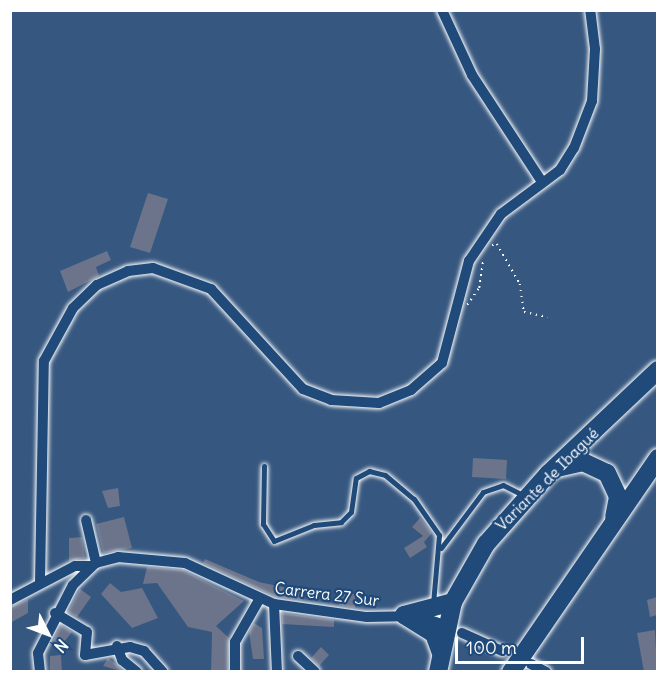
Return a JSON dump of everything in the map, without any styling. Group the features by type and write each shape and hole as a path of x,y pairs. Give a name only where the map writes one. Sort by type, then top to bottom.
{"highway":[{"name":"Variante de Ibagué","path":"438,672 441,644 453,602 486,544 548,474 657,370"},
{"path":"516,668 657,458"},
{"path":"548,474 583,462 607,473 618,497 612,524"},
{"path":"405,615 435,617 453,602"},
{"path":"405,615 441,644 446,672"}],"street":[{"path":"442,10 472,75 542,182"},
{"path":"40,582 44,361 73,308 97,285 128,271 153,268 211,289 278,367 303,389 331,400 379,403 411,390 442,363 470,261 501,214 560,170 592,101 595,49 590,10"},
{"path":"40,672 38,653 55,613 94,565 86,520"},
{"name":"Carrera 27 Sur","path":"10,600 40,582 75,566 150,556 185,563 259,600 274,604 367,617 405,615"},
{"path":"235,672 235,642 259,600"},
{"path":"274,604 277,672"},
{"path":"55,613 87,632 85,655 117,646 144,651 163,672"},
{"path":"462,633 502,651"},
{"path":"117,646 122,660 136,672"},
{"path":"298,656 315,672"},
{"path":"516,668 546,672"}],"lane":[{"path":"264,466 263,524 274,541 314,525 340,522 351,512 356,478 369,471 385,475 414,499 439,535 441,548 435,617"},
{"path":"441,548 483,492 503,485 526,497"}],"path":[{"path":"456,316 479,288 484,251 497,244 522,290 524,312 547,317"}],"building":[{"path":"148,193 168,199 150,253 130,247"},
{"path":"107,251 111,260 96,267 99,276 68,292 60,271"},
{"path":"473,458 507,460 506,479 472,477"},
{"path":"118,488 120,506 108,508 102,491"},
{"path":"124,517 132,548 103,553 96,524"},
{"path":"420,518 432,533 424,542 427,547 410,558 404,548 423,536 412,527"},
{"path":"82,537 85,558 69,561 69,538"},
{"path":"205,559 259,582 301,591 303,600 276,597 203,563"},
{"path":"147,567 183,570 244,601 216,626 229,638 228,672 211,672 212,632 188,627 157,583 143,584"},
{"path":"110,583 121,592 142,588 158,618 132,628 101,594"},
{"path":"80,589 91,597 77,617 68,612"},
{"path":"339,594 355,594 355,608 339,605"},
{"path":"657,597 657,615 650,617 647,600"},
{"path":"28,599 28,613 10,623 10,607"},
{"path":"282,613 334,620 334,627 282,624"},
{"path":"254,623 262,628 264,659 253,659 249,632"},
{"path":"61,625 72,632 60,647 53,641"},
{"path":"655,630 657,672 644,672 637,633"},
{"path":"321,647 329,655 319,666 311,658"},
{"path":"61,655 62,672 50,672 50,656"},
{"path":"108,658 116,664 124,672 103,666"}]}
